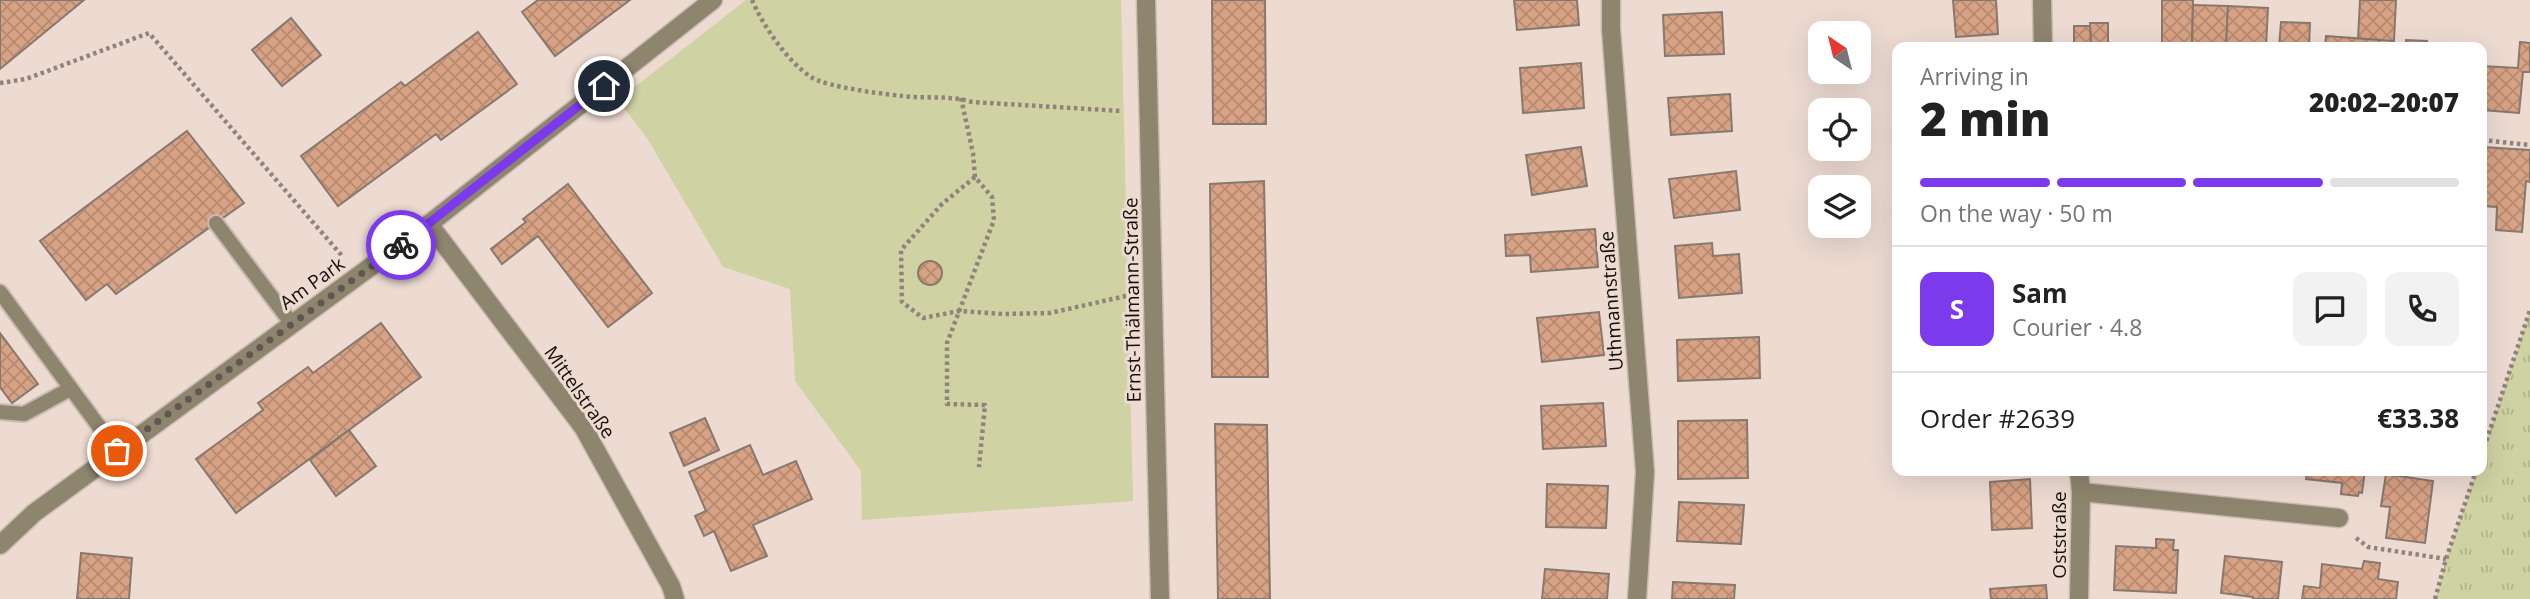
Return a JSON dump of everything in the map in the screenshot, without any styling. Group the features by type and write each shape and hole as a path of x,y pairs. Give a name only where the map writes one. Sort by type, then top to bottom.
{"street":[{"name":"Am Park","path":"0,545 34,513 429,224 713,0"},
{"name":"Ernst-Thälmann-Straße","path":"1146,0 1160,599"},
{"name":"Uthmannstraße","path":"1611,0 1645,472 1637,599"},
{"path":"2042,0 2043,42"},
{"name":"Mittelstraße","path":"429,224 583,427 671,586 675,599"},
{"name":"Oststraße","path":"2079,476 2079,599"},
{"path":"2081,492 2333,518"}],"lane":[{"path":"216,223 292,324"},
{"path":"0,292 117,451"},
{"path":"0,412 24,414 70,388"}],"path":[{"path":"752,0 759,17 786,53 813,78 856,90 912,97 961,98 972,102 1062,109 1148,111"},
{"path":"0,83 26,79 149,33 359,276"},
{"path":"961,98 974,153 975,177 992,197 994,219 947,343 947,404 985,405 979,467"},
{"path":"2487,141 2530,145"},
{"path":"975,177 942,204 901,250 902,302 923,318 959,311 1050,313 1153,291"},
{"path":"2487,439 2530,310"},
{"path":"2435,599 2474,476"},
{"path":"2333,518 2368,547 2446,559"}],"green space":[{"path":"746,0 1121,0 1133,501 862,520 861,471 795,381 790,289 723,267 647,138 618,100"},
{"path":"2530,310 2530,599 2435,599 2474,476 2487,476 2487,439"}],"building":[{"path":"0,0 84,0 0,69"},
{"path":"538,0 630,0 555,56 522,12"},
{"path":"1212,0 1265,0 1266,124 1213,124"},
{"path":"1514,0 1577,0 1579,25 1517,30"},
{"path":"1953,0 1996,0 1998,34 1956,37"},
{"path":"2162,0 2193,0 2192,42 2162,42"},
{"path":"2360,0 2396,0 2394,41 2358,39"},
{"path":"2193,5 2228,6 2226,42 2192,42"},
{"path":"2228,6 2268,8 2266,42 2226,42"},
{"path":"1722,12 1724,54 1665,56 1663,15"},
{"path":"291,18 321,55 282,86 252,50"},
{"path":"2281,22 2310,23 2309,42 2279,42"},
{"path":"2090,23 2108,23 2108,42 2091,42"},
{"path":"2074,26 2090,26 2091,42 2074,42"},
{"path":"478,32 517,84 441,140 436,134 338,206 301,156 401,82 405,86"},
{"path":"2326,36 2380,40 2380,42 2325,42"},
{"path":"2406,40 2427,41 2427,42"},
{"path":"2520,42 2530,43 2530,72 2523,72 2519,113 2487,110 2487,66 2518,68"},
{"path":"1581,63 1584,108 1523,113 1520,68"},
{"path":"1730,94 1732,131 1671,135 1668,98"},
{"path":"187,131 244,203 116,294 107,284 86,300 40,241"},
{"path":"1581,147 1587,186 1532,195 1526,155"},
{"path":"2487,147 2530,150 2530,182 2526,181 2522,232 2496,230 2497,207 2487,206"},
{"path":"1736,171 1740,210 1674,218 1669,179"},
{"path":"1264,181 1268,377 1212,377 1210,184"},
{"path":"568,184 652,293 608,327 538,236 502,264 491,249 526,222 523,219"},
{"path":"1595,229 1598,267 1531,272 1530,255 1506,256 1505,235"},
{"path":"1712,243 1713,256 1739,254 1742,293 1679,298 1675,246"},
{"path":"930,261 941,268 942,273 935,284 930,285 919,278 918,273 925,262"},
{"path":"1599,312 1604,355 1542,362 1537,318"},
{"path":"381,323 421,377 236,513 196,459 263,410 258,403 308,367 313,373"},
{"path":"0,333 38,384 12,403 0,387"},
{"path":"1759,337 1760,378 1678,381 1677,340"},
{"path":"1603,403 1606,446 1543,449 1541,406"},
{"path":"705,418 719,450 684,466 670,433"},
{"path":"1747,420 1748,478 1678,479 1678,421"},
{"path":"1215,424 1267,425 1270,599 1218,599"},
{"path":"349,430 376,466 336,496 310,460"},
{"path":"750,445 763,475 796,461 812,499 753,525 767,556 731,571 714,531 704,536 695,516 706,511 689,472"},
{"path":"2306,476 2364,476 2362,493 2359,492 2358,496 2341,494 2342,483 2306,479"},
{"path":"2386,476 2433,481 2425,543 2386,538 2390,507 2381,506"},
{"path":"2030,479 2032,528 1992,530 1990,482"},
{"path":"1547,484 1608,486 1606,528 1546,527"},
{"path":"1679,502 1744,505 1741,544 1677,541"},
{"path":"2156,539 2174,540 2173,550 2178,550 2176,593 2114,590 2116,546 2156,548"},
{"path":"81,553 132,558 129,599 77,599"},
{"path":"2225,556 2282,562 2278,599 2253,599 2221,593"},
{"path":"2364,561 2380,563 2378,579 2398,582 2396,599 2302,599 2304,586 2320,588 2322,564 2362,569"},
{"path":"1545,569 1609,574 1607,599 1542,599"},
{"path":"1673,582 1735,585 1734,599 1672,599"},
{"path":"2046,585 2047,599 1991,599 1990,589"}],"way so far":[{"path":"117,451 401,245"}],"route":[{"path":"401,245 604,86"}]}
